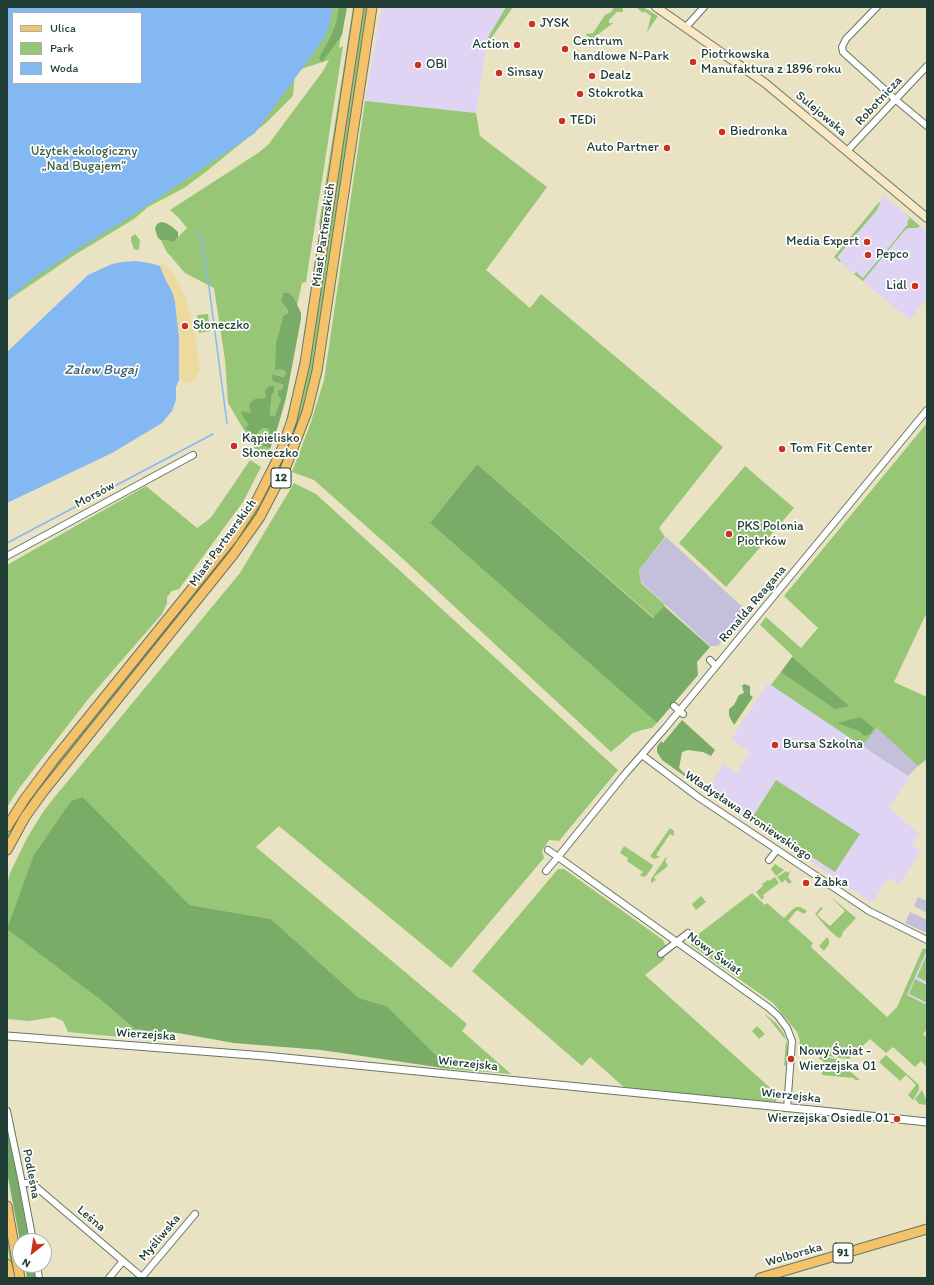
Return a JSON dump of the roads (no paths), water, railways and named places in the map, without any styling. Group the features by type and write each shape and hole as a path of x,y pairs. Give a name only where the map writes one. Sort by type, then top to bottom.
{"main road":[{"name":"Miast Partnerskich","path":"7,827 24,800 53,761 232,539 256,502 280,454 292,420 305,363 359,7"},
{"name":"Miast Partnerskich","path":"7,850 25,817 43,792 240,546 265,508 288,464 308,408 319,358 372,7"},
{"name":"Sulejowska","path":"656,7 765,83 926,215"},
{"path":"7,1206 20,1278"},
{"name":"Wolborska","path":"760,1278 927,1229"},
{"path":"7,1264 10,1278"}],"street":[{"path":"686,27 704,7"},
{"path":"877,7 846,39 842,47 844,54 927,126"},
{"name":"Robotnicza","path":"847,151 927,66"},
{"name":"Ronalda Reagana","path":"642,755 681,712 716,666 927,410"},
{"name":"Morsów","path":"7,556 194,455"},
{"path":"710,660 716,666"},
{"path":"674,706 681,712"},
{"path":"546,871 642,755"},
{"name":"Władysława Broniewskiego","path":"642,755 696,796 869,911 927,940"},
{"name":"Nowy Świat","path":"548,850 763,1003 778,1016 791,1036 792,1045 787,1108"},
{"path":"769,860 777,850"},
{"path":"662,954 688,933"},
{"name":"Wierzejska","path":"7,1036 265,1056 927,1122"},
{"name":"Podleśna","path":"7,1110 31,1233"},
{"name":"Leśna","path":"22,1183 28,1182 35,1186 143,1277"},
{"name":"Myśliwska","path":"143,1277 195,1214"},
{"path":"109,1278 123,1261"}],"water":[{"name":"Użytek ekologiczny „Nad Bugajem”","path":"7,7 333,7 329,27 323,40 255,133 127,219 31,280 7,300"},
{"name":"Zalew Bugaj","path":"136,261 160,266 172,291 175,302 179,339 179,380 176,387 176,400 172,411 162,423 112,453 7,503 7,352 88,275 112,264"}],"waterway":[{"path":"196,231 201,237 227,423"},
{"path":"7,543 213,434"}],"place":[{"name":"JYSK","path":"532,24"},
{"name":"Action","path":"517,45"},
{"name":"Centrum handlowe N-Park","path":"565,49"},
{"name":"Piotrkowska Manufaktura z 1896 roku","path":"693,62"},
{"name":"OBI","path":"418,65"},
{"name":"Sinsay","path":"499,73"},
{"name":"Dealz","path":"592,76"},
{"name":"Stokrotka","path":"580,94"},
{"name":"TEDi","path":"562,121"},
{"name":"Biedronka","path":"722,132"},
{"name":"Auto Partner","path":"667,148"},
{"name":"Media Expert","path":"867,242"},
{"name":"Pepco","path":"868,255"},
{"name":"Lidl","path":"915,286"},
{"name":"Słoneczko","path":"185,326"},
{"name":"Kąpielisko Słoneczko","path":"234,446"},
{"name":"Tom Fit Center","path":"782,449"},
{"name":"PKS Polonia Piotrków","path":"729,534"},
{"name":"Bursa Szkolna","path":"775,745"},
{"name":"Żabka","path":"806,883"},
{"name":"Nowy Świat - Wierzejska 01","path":"791,1059"},
{"name":"Wierzejska Osiedle 01","path":"897,1119"}]}
